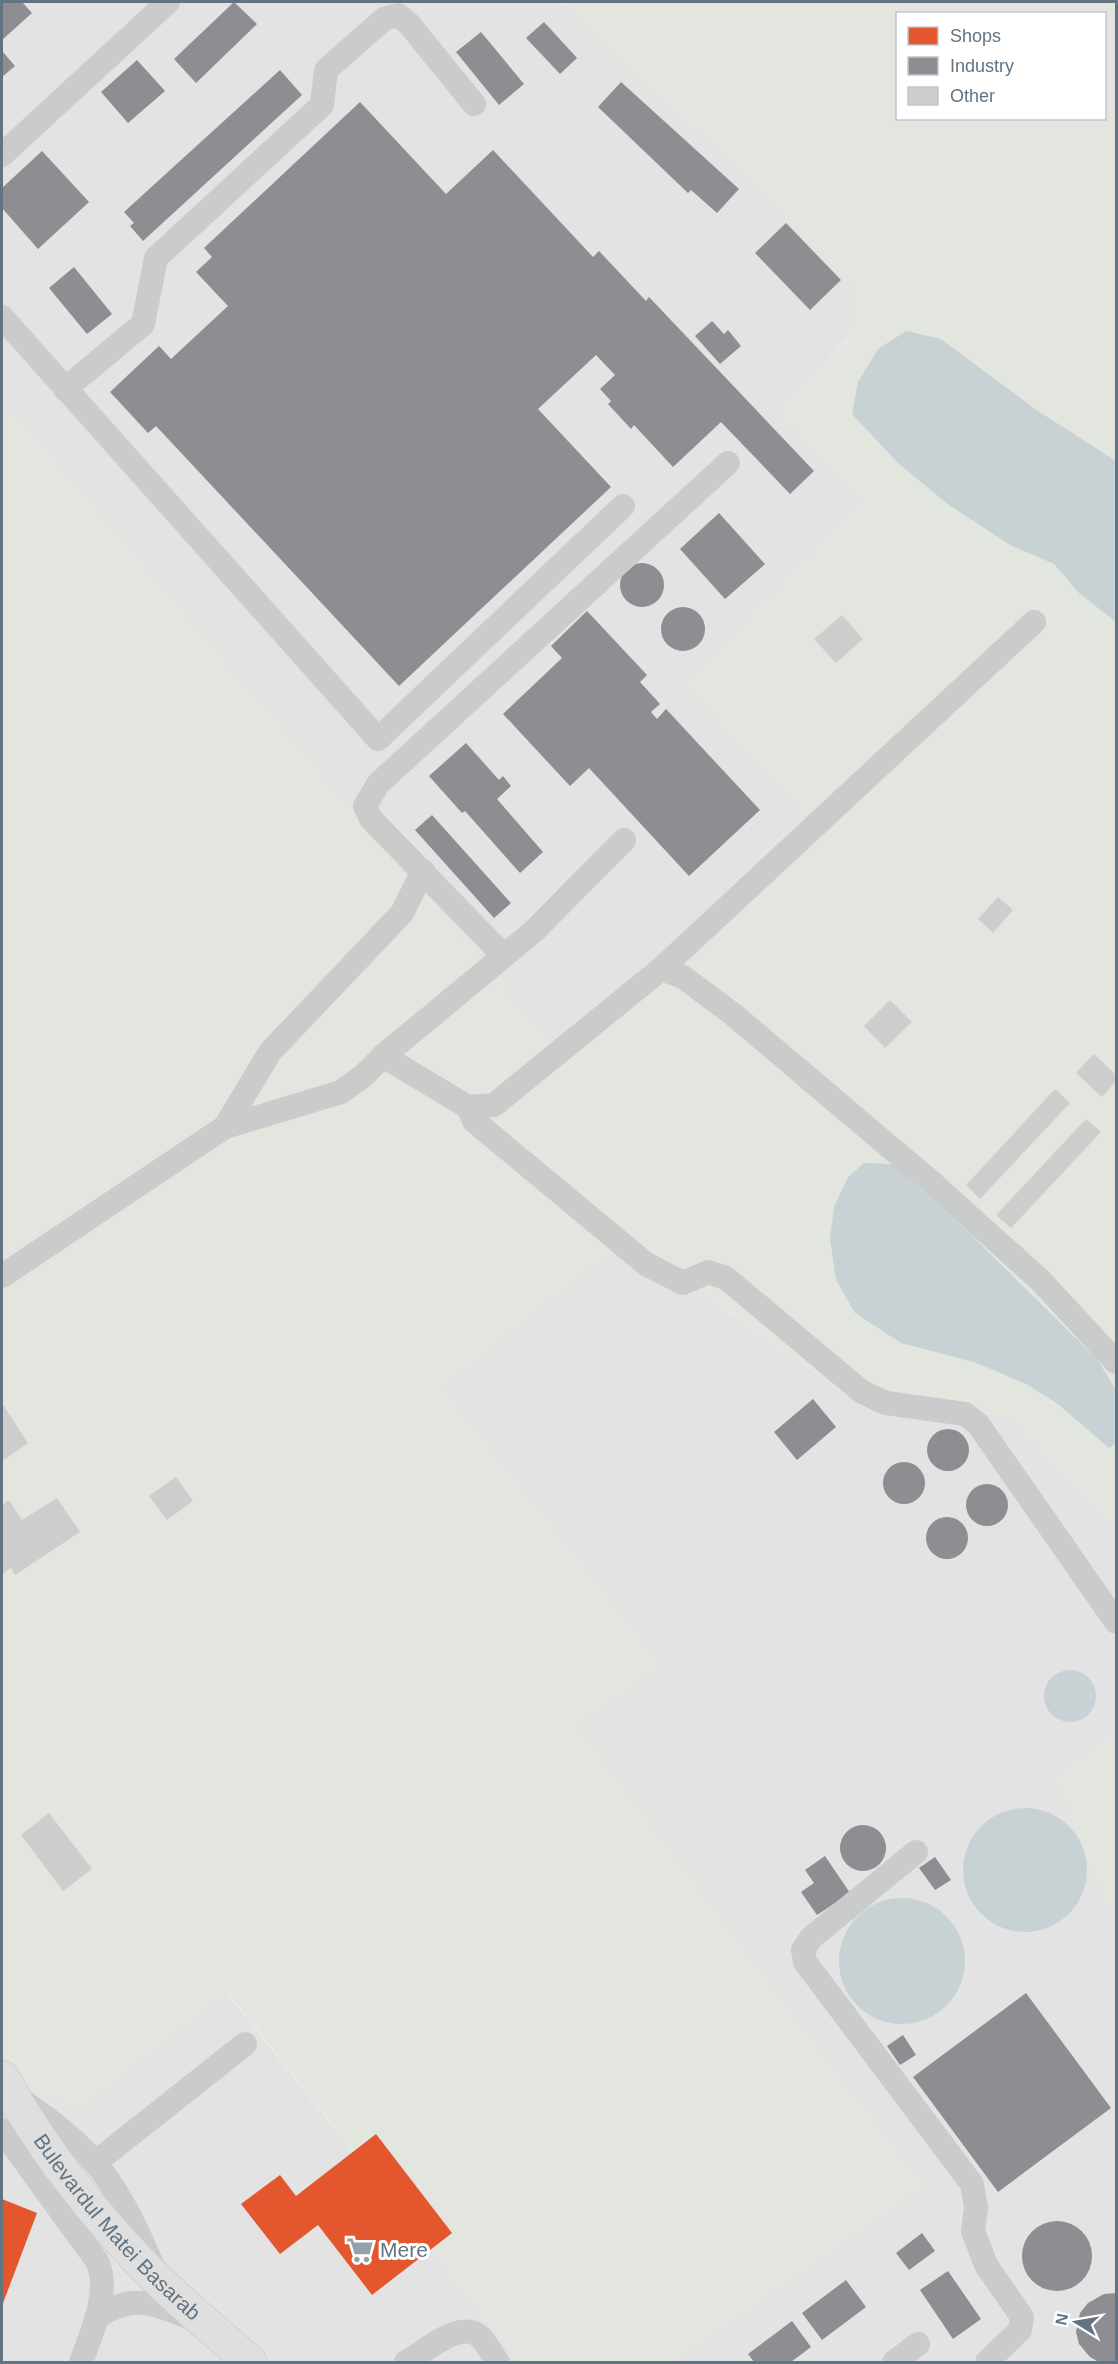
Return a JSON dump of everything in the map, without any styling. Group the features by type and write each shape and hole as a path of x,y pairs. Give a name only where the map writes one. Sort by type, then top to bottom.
{"highway":[{"name":"Bulevardul Matei Basarab","path":"6,2085 35,2133 72,2182 160,2282 250,2362"}],"lane":[{"path":"2,155 168,2"},
{"path":"65,389 143,324 156,258 322,105 326,70 384,19 398,15 409,24 474,104"},
{"path":"2,317 378,739 623,506"},
{"path":"503,955 371,819 366,806 378,784 728,463"},
{"path":"383,1056 468,1107 494,1105 661,969 1034,621"},
{"path":"2,1276 225,1127 341,1092 363,1076 383,1056 534,931 624,840"},
{"path":"225,1127 270,1052 402,913 423,871"},
{"path":"661,969 683,977 734,1015 931,1182 1041,1281 1116,1362"},
{"path":"468,1107 474,1121 646,1264 683,1283 708,1272 726,1278 744,1290 823,1362 862,1392 886,1403 965,1414 978,1424 1116,1622"},
{"path":"916,1852 811,1938 803,1950 806,1962 972,2184 976,2208 973,2231 986,2265 1022,2317 1020,2330 987,2362"},
{"path":"96,2162 245,2044"},
{"path":"6,2085 60,2127 96,2162 130,2213 160,2282"},
{"path":"2,2130 97,2261 103,2274 96,2318 81,2362"},
{"path":"96,2318 114,2306 143,2302 207,2324"},
{"path":"405,2362 454,2334 466,2331 479,2336 498,2362"},
{"path":"894,2362 918,2344"}],"shaded area":[{"path":"2,2 561,2 854,285 850,337 778,410 863,502 686,684 805,813 561,1053 2,399"},
{"path":"561,2 1116,2 1116,1530 1007,1415 864,1408 629,1239 441,1388 660,1664 580,1727 923,2186 673,2362 520,2362 229,1994 80,2108 2,2077 2,399 561,1052 805,813 686,684 863,502 778,410 850,338 853,285"},
{"path":"906,331 941,339 1038,411 1116,461 1116,622 1079,593 1054,564 1010,545 949,505 899,464 852,414 858,382 878,349"},
{"path":"864,1163 892,1164 966,1230 1097,1359 1116,1390 1116,1443 1109,1448 1058,1404 1026,1384 974,1362 901,1343 855,1313 836,1280 830,1239 834,1207 848,1177"},
{"path":"628,1239 864,1408 1007,1415 1116,1530 1116,1730 1056,1778 1116,1927 1116,2362 673,2362 923,2186 579,1727 660,1664 441,1388"},
{"path":"1065,1670 1075,1670 1089,1677 1096,1696 1089,1715 1075,1722 1065,1722 1055,1718 1048,1711 1044,1701 1044,1691 1048,1681 1055,1674"},
{"path":"1116,1730 1116,1927 1056,1778"},
{"path":"1025,1808 1049,1813 1060,1818 1069,1826 1077,1835 1082,1846 1087,1870 1082,1894 1077,1905 1069,1914 1060,1922 1049,1927 1025,1932 1001,1927 990,1922 981,1914 973,1905 968,1894 963,1870 968,1846 973,1835 981,1826 990,1818 1001,1813"},
{"path":"902,1898 926,1903 946,1917 960,1937 965,1961 960,1985 946,2005 926,2019 902,2024 878,2019 858,2005 844,1985 839,1961 844,1937 858,1917 878,1903"},
{"path":"228,1994 520,2362 2,2362 2,2077 80,2108"}],"building: Shops":[{"path":"376,2134 452,2233 372,2295 318,2225 280,2254 241,2204 280,2175 296,2196"},
{"path":"2,2199 37,2213 2,2306"}],"building: Industry":[{"path":"2,2 22,2 32,13 2,40"},
{"path":"234,2 257,24 196,83 174,59"},
{"path":"544,22 577,58 560,74 526,38"},
{"path":"481,32 524,84 499,105 456,52"},
{"path":"2,51 15,66 2,77"},
{"path":"137,60 165,91 128,123 101,92"},
{"path":"280,70 302,95 143,241 130,226 134,223 124,212"},
{"path":"621,82 739,189 717,213 691,190 688,193 598,107"},
{"path":"360,102 446,194 493,150 593,257 599,251 646,301 649,297 814,471 790,494 721,422 673,467 634,425 631,429 608,404 611,401 600,389 615,375 596,355 538,409 611,487 399,686 156,426 148,433 110,392 159,346 171,359 228,306 196,272 212,257 204,248"},
{"path":"42,151 89,202 38,249 2,208 2,188"},
{"path":"786,223 841,280 810,310 755,253"},
{"path":"74,267 112,314 87,334 49,288"},
{"path":"712,321 724,334 728,330 741,346 720,364 695,336"},
{"path":"719,513 765,564 725,599 680,549"},
{"path":"642,563 651,564 658,569 663,576 663,594 658,601 651,606 642,607 633,606 626,601 621,594 620,585 621,576 626,569 633,564"},
{"path":"683,607 692,608 699,613 704,620 704,638 699,645 692,650 683,651 674,650 667,645 662,638 661,629 662,620 667,613 674,608"},
{"path":"587,611 647,675 640,682 660,704 651,712 657,719 666,709 760,810 689,876 589,768 570,786 503,714 562,658 551,646"},
{"path":"466,743 499,780 503,776 511,786 497,799 543,852 520,873 465,811 462,813 429,776"},
{"path":"432,815 511,903 494,918 415,830"},
{"path":"813,1399 836,1427 797,1460 774,1432"},
{"path":"948,1429 956,1430 963,1435 968,1442 968,1458 963,1465 956,1470 948,1471 940,1470 933,1465 928,1458 927,1450 928,1442 933,1435 940,1430"},
{"path":"904,1462 912,1463 919,1468 924,1475 924,1491 919,1498 912,1503 904,1504 896,1503 889,1498 884,1491 883,1483 884,1475 889,1468 896,1463"},
{"path":"987,1484 995,1485 1002,1490 1007,1497 1007,1513 1002,1520 995,1525 987,1526 979,1525 972,1520 967,1513 966,1505 967,1497 972,1490 979,1485"},
{"path":"947,1517 955,1518 962,1523 967,1530 967,1546 962,1553 955,1558 947,1559 939,1558 932,1553 927,1546 926,1538 927,1530 932,1523 939,1518"},
{"path":"868,1825 880,1831 885,1839 885,1857 880,1865 872,1870 858,1871 846,1865 841,1857 840,1843 846,1831 854,1826"},
{"path":"825,1856 850,1893 817,1915 801,1892 814,1883 805,1870"},
{"path":"935,1857 951,1880 935,1890 919,1868"},
{"path":"1026,1993 1111,2108 998,2192 913,2077"},
{"path":"903,2035 916,2055 900,2065 887,2046"},
{"path":"1057,2221 1070,2224 1082,2231 1089,2243 1092,2256 1089,2269 1082,2281 1070,2288 1057,2291 1044,2288 1032,2281 1025,2269 1022,2256 1025,2243 1032,2231 1044,2224"},
{"path":"922,2233 935,2251 909,2270 896,2253"},
{"path":"948,2271 981,2319 953,2339 920,2290"},
{"path":"846,2280 866,2307 822,2340 802,2313"},
{"path":"1116,2293 1116,2362 1099,2362 1090,2357 1079,2344 1076,2332 1080,2313 1088,2303 1104,2294"},
{"path":"792,2321 811,2347 791,2362 754,2362 748,2354"}],"building: Other":[{"path":"842,615 863,639 836,663 814,639"},
{"path":"998,897 1013,910 993,933 978,919"},
{"path":"890,1000 912,1022 885,1048 864,1026"},
{"path":"1094,1054 1116,1075 1116,1081 1102,1097 1076,1073"},
{"path":"1055,1089 1070,1103 980,1199 966,1185"},
{"path":"1086,1119 1101,1132 1011,1228 996,1215"},
{"path":"2,1403 28,1443 2,1461"},
{"path":"176,1477 193,1501 167,1520 149,1496"},
{"path":"57,1498 80,1532 15,1575 11,1568 2,1575 2,1505 9,1500 22,1520"},
{"path":"49,1813 92,1869 63,1891 21,1835"}],"place":[{"name":"Mere","path":"360,2250"}]}
